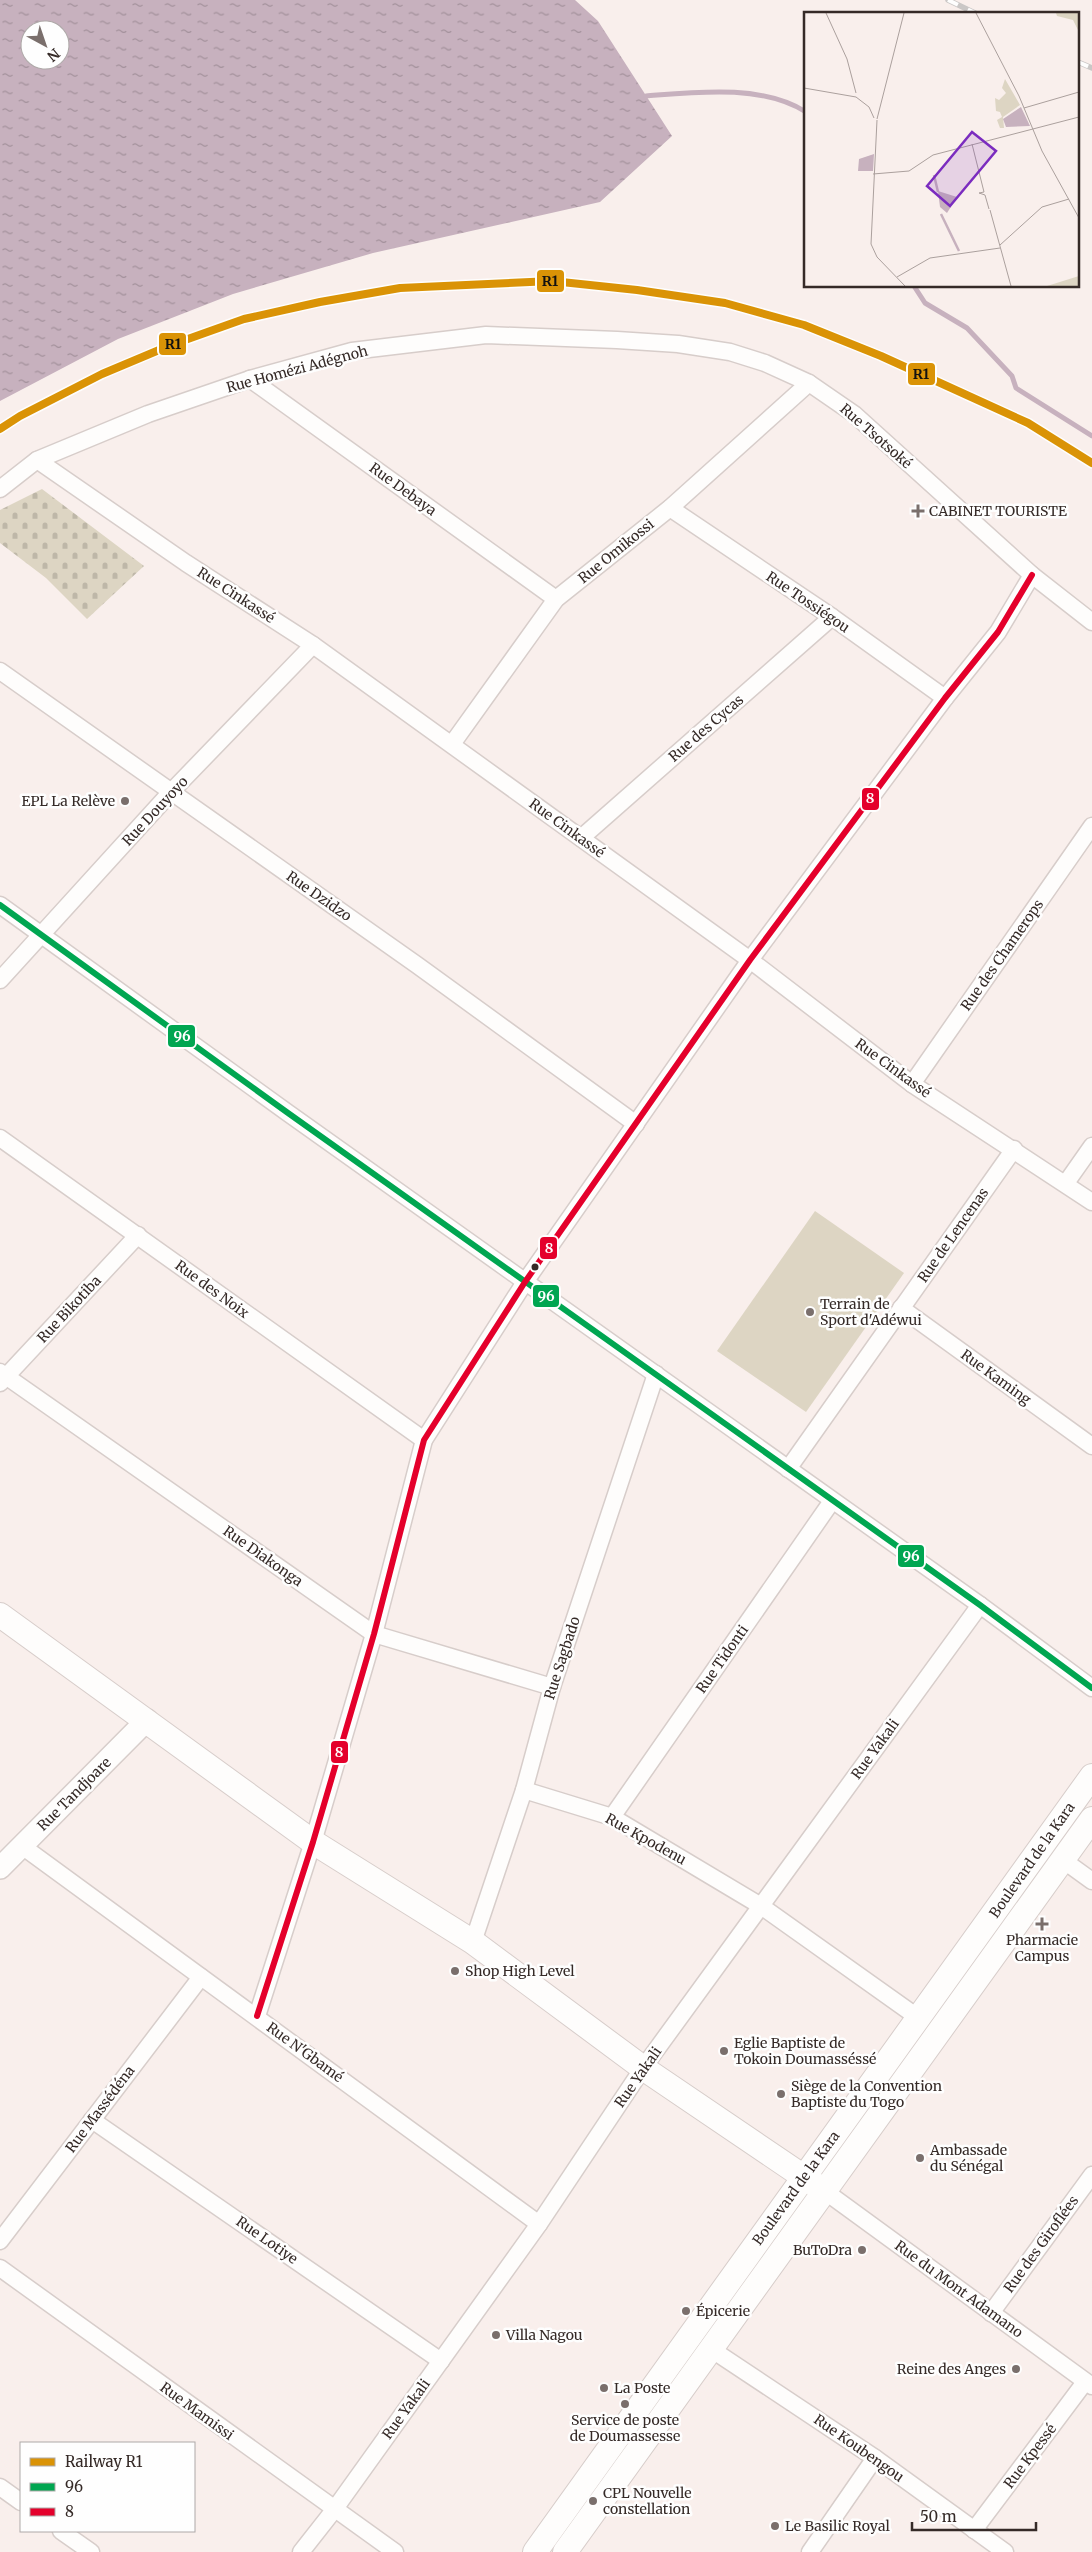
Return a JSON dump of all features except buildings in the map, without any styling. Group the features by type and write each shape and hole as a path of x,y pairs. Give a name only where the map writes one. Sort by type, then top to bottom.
{"main road":[{"path":"0,1615 313,1842 472,1942 643,2068 826,2192"},
{"name":"Boulevard de la Kara","path":"534,2552 920,2019 1092,1776"},
{"name":"Boulevard de la Kara","path":"565,2552 716,2352 826,2192 1092,1819"}],"street":[{"name":"Rue Homézi Adégnoh","path":"0,489 37,460 148,414 250,379 352,351 486,335 616,340"},
{"name":"Rue Tsotsoké","path":"616,340 678,344 730,352 765,363 809,383 854,414 1032,575 1092,622"},
{"name":"Rue Debaya","path":"250,379 556,600"},
{"name":"Rue Omikossi","path":"452,744 556,600 670,508 809,383"},
{"name":"Rue Cinkassé","path":"37,460 186,563 313,645 750,960 912,1084 1014,1149 1092,1202"},
{"name":"Rue Tossiégou","path":"670,508 946,698"},
{"path":"257,2016 313,1842 374,1634 424,1440 525,1282 750,960 946,698 998,632 1032,575"},
{"name":"Rue des Cycas","path":"581,838 832,618"},
{"name":"Rue Douyoyo","path":"0,980 171,792 313,645"},
{"name":"Rue Dzidzo","path":"0,671 636,1124"},
{"name":"Rue des Chamerops","path":"912,1084 1092,826"},
{"path":"0,905 525,1282 980,1605 1092,1688"},
{"name":"Rue des Noix","path":"0,1138 424,1440"},
{"path":"1066,1184 1092,1146"},
{"name":"Rue de Lencenas","path":"788,1469 1014,1149"},
{"name":"Rue Bikotiba","path":"2,1377 138,1235"},
{"name":"Rue Kaming","path":"901,1308 1092,1446"},
{"name":"Rue Sagbado","path":"472,1942 524,1790 552,1687 656,1374"},
{"name":"Rue Diakonga","path":"2,1377 374,1634 552,1687"},
{"name":"Rue Tidonti","path":"612,1817 832,1501"},
{"name":"Rue Yakali","path":"301,2552 334,2510 539,2224 643,2068 980,1605"},
{"name":"Rue Tandjoare","path":"0,1868 147,1720"},
{"name":"Rue Kpodenu","path":"524,1790 612,1817 761,1906 920,2019"},
{"name":"Rue N'Gbamé","path":"22,1846 539,2224"},
{"path":"1063,1860 1092,1881"},
{"name":"Rue Massédéna","path":"0,2241 201,1976"},
{"name":"Rue Lotiye","path":"92,2120 441,2361"},
{"name":"Rue des Giroflées","path":"991,2312 1091,2179"},
{"name":"Rue du Mont Adamano","path":"826,2192 1089,2384"},
{"name":"Rue Mamissi","path":"0,2268 394,2552"},
{"name":"Rue Koubengou","path":"716,2352 875,2458 1005,2552"},
{"name":"Rue Kpessé","path":"974,2530 1089,2384"},
{"path":"810,2552 875,2458"},
{"path":"0,2487 20,2501"},
{"path":"62,2532 91,2552"}],"green space":[{"path":"42,489 144,566 87,619 46,578 0,543 0,510"},
{"name":"Terrain de Sport d'Adéwui","path":"815,1211 904,1273 806,1412 717,1351"}],"water":[{"path":"0,0 575,0 598,21 672,136 600,202 373,253 233,294 118,339 0,401"}],"waterway":[{"path":"646,96 728,92 769,97 789,103 804,111"},
{"path":"915,288 925,303 967,328 1012,376 1016,388 1092,436"}],"railway":[{"path":"948,0 973,12"},
{"path":"1080,63 1092,68"}],"rail line":[{"name":"R1","path":"0,429 20,416 102,374 171,345 244,319 320,302 400,288 552,281 637,290 725,303 804,325 881,356 1028,423 1092,463"}],"transit line":[{"name":"8","path":"257,2016 313,1842 374,1634 424,1440 525,1282 750,960 945,698 998,632 1032,575"},
{"name":"96","path":"0,905 288,1113 980,1605 1092,1688"}],"place":[{"name":"CABINET TOURISTE","path":"918,511"},
{"name":"EPL La Relève","path":"125,801"},
{"name":"Terrain de Sport d'Adéwui","path":"810,1312"},
{"name":"Pharmacie Campus","path":"1042,1924"},
{"name":"Shop High Level","path":"455,1971"},
{"name":"Eglie Baptiste de Tokoin Doumasséssé","path":"724,2051"},
{"name":"Siège de la Convention Baptiste du Togo","path":"781,2094"},
{"name":"Ambassade du Sénégal","path":"920,2158"},
{"name":"BuToDra","path":"862,2250"},
{"name":"Épicerie","path":"686,2311"},
{"name":"Villa Nagou","path":"496,2335"},
{"name":"Reine des Anges","path":"1016,2369"},
{"name":"La Poste","path":"604,2388"},
{"name":"Service de poste de Doumassesse","path":"625,2404"},
{"name":"CPL Nouvelle constellation","path":"593,2501"},
{"name":"Le Basilic Royal","path":"775,2526"}]}
